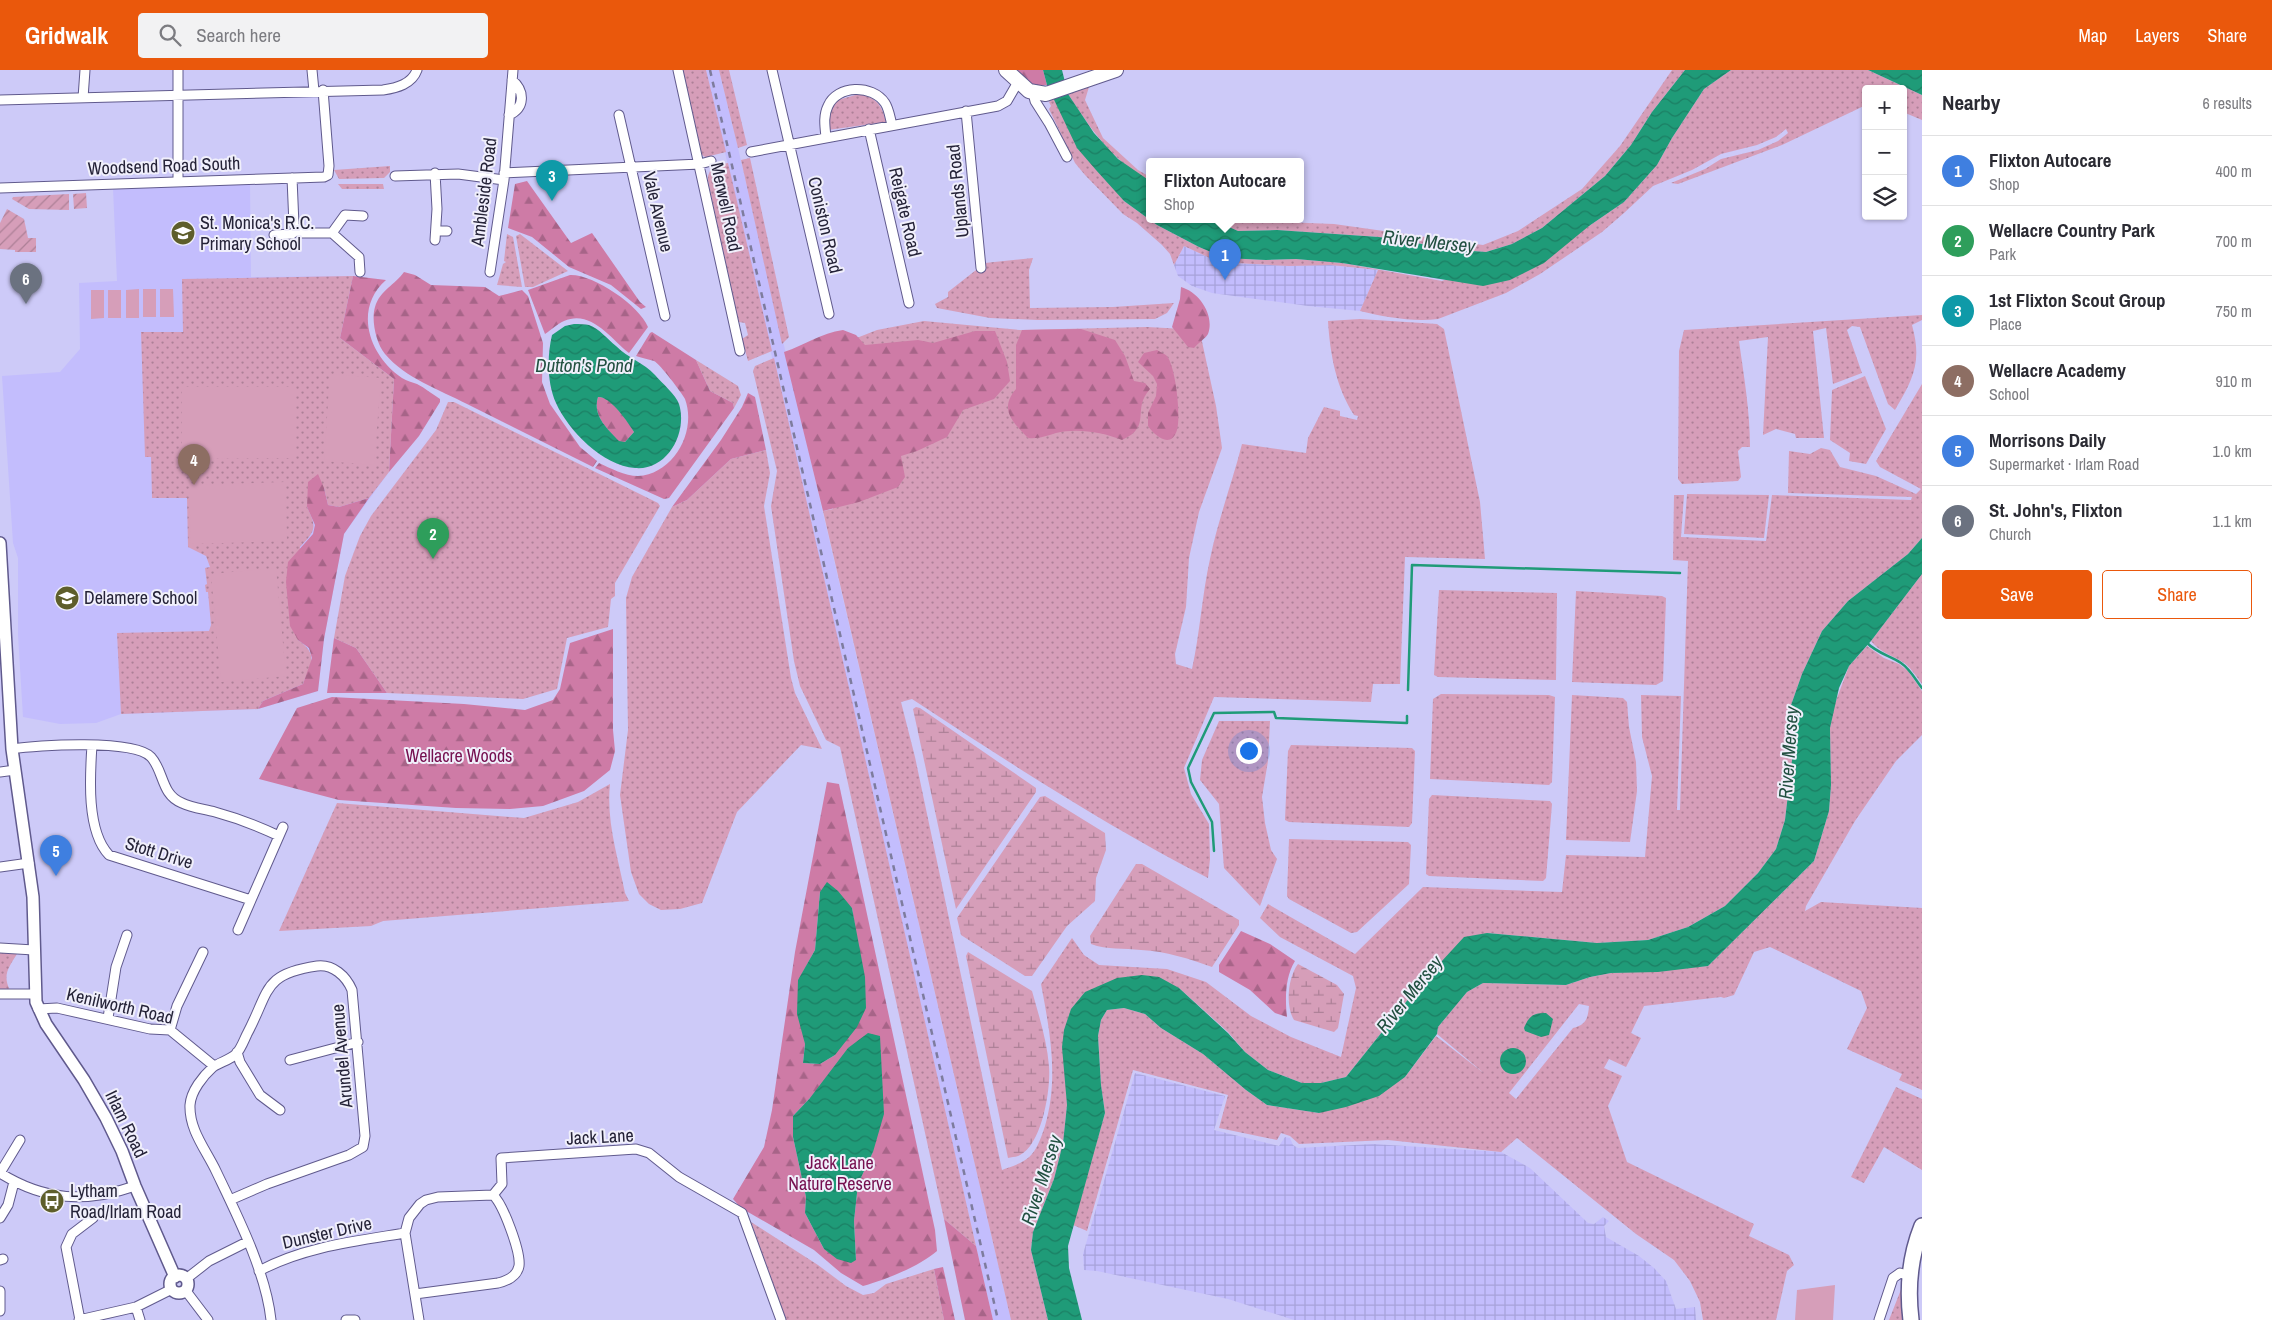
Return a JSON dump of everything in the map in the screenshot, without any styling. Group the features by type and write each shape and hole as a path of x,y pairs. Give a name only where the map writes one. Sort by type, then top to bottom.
{"main road":[{"path":"1006,70 1018,82 1039,93 1073,85 1116,70"},
{"path":"1911,1320 1910,1276 1914,1251 1922,1226"}],"street":[{"path":"83,98 85,70"},
{"path":"178,70 178,182"},
{"path":"312,70 318,90"},
{"path":"0,100 391,89 408,83 414,77 417,70"},
{"name":"Ambleside Road","path":"490,272 504,177 509,115 518,109 522,98 521,89 512,80 513,70"},
{"name":"Merwell Road","path":"678,70 740,351"},
{"name":"Coniston Road","path":"772,70 829,314"},
{"path":"751,152 1003,105 1018,82"},
{"name":"Woodsend Road South","path":"0,188 292,178 328,175 318,90"},
{"path":"826,137 824,122 828,105 839,94 854,90 868,90 881,98 885,103 892,125"},
{"path":"1039,93 1034,101 1067,157"},
{"name":"Uplands Road","path":"966,112 981,268"},
{"name":"Vale Avenue","path":"619,115 665,316"},
{"name":"Reigate Road","path":"869,129 909,303"},
{"path":"395,176 435,173 504,177 631,166 700,164 710,161"},
{"path":"435,173 436,235 446,231"},
{"path":"292,178 294,225 297,230 301,233 332,233 359,257 360,272"},
{"path":"332,233 345,215 363,216"},
{"path":"274,235 292,234 297,230"},
{"name":"Irlam Road","path":"0,542 2,637 12,749 29,863 35,928 34,994 38,1009 106,1118 122,1151 135,1186 182,1282 208,1320"},
{"path":"12,749 30,746 92,745 117,747 148,755 156,765 162,783 175,799 189,806 281,832 238,930"},
{"name":"Stott Drive","path":"92,745 90,778 92,807 100,842 109,855 251,900"},
{"path":"0,772 15,770"},
{"path":"0,867 29,863"},
{"path":"108,1018 116,967 127,935"},
{"path":"0,948 34,950"},
{"path":"170,1030 177,1006 203,952"},
{"name":"Arundel Avenue","path":"230,1200 267,1184 349,1155 363,1147 365,1136 354,998 348,981 333,968 320,966 289,971 274,981 237,1052"},
{"path":"0,994 34,994"},
{"name":"Kenilworth Road","path":"38,1009 57,1008 150,1029 170,1030 214,1066"},
{"path":"295,1061 358,1042"},
{"path":"271,1320 268,1297 260,1271 230,1200 196,1135 190,1113 190,1103 195,1089 214,1066 237,1052 240,1062 260,1095 274,1110"},
{"path":"20,1140 0,1173 14,1182 36,1191 71,1197 105,1196 135,1186"},
{"name":"Jack Lane","path":"493,1195 502,1184 501,1158 636,1149 648,1153 679,1177 742,1213 782,1320"},
{"path":"0,1218 8,1205 14,1182"},
{"path":"415,1294 498,1283 512,1278 519,1266 514,1240 501,1207 493,1195 438,1197 426,1200 413,1211 405,1233 419,1320"},
{"path":"98,1230 91,1221 72,1234 66,1247 79,1320 136,1308 172,1289 178,1293 182,1282 209,1261 247,1242"},
{"name":"Dunster Drive","path":"260,1271 274,1263 307,1252 405,1233"},
{"path":"1879,1320 1892,1278 1900,1273 1910,1276"},
{"path":"0,1291 0,1312"},
{"path":"136,1308 140,1320"},
{"path":"346,1320 355,1320"}],"shaded area":[{"path":"706,70 719,70 1011,1320 993,1320"},
{"path":"250,183 251,277 353,276 340,338 389,472 344,534 324,639 318,691 258,709 121,714 96,723 60,724 23,717 18,635 18,558 13,543 2,376 60,372 80,349 79,283 117,281 113,188"},
{"path":"1184,246 1212,259 1235,263 1289,266 1331,265 1378,270 1360,311 1308,306 1212,293 1192,286 1178,276 1174,265"},
{"path":"1135,1073 1225,1096 1214,1130 1279,1146 1285,1137 1290,1138 1293,1145 1298,1148 1373,1144 1501,1152 1530,1168 1588,1223 1594,1224 1603,1217 1609,1221 1604,1226 1606,1237 1639,1256 1654,1268 1666,1281 1676,1309 1695,1307 1696,1320 1294,1320 1228,1299 1097,1271 1084,1270 1083,1254"}],"green space":[{"path":"683,70 706,70 726,152 710,156 711,158 702,155"},
{"path":"719,70 729,70 747,145 738,148"},
{"path":"1016,70 1043,70 1047,85 1035,86"},
{"path":"1672,70 1685,70 1652,112 1631,145 1605,176 1542,228 1512,244 1486,252 1460,250 1379,237 1277,230 1238,231 1220,223 1334,224 1483,245 1518,231 1582,189 1620,146"},
{"path":"1731,70 1868,70 1900,85 1862,85 1862,107 1782,145 1678,184 1671,183 1705,169 1721,159 1758,150 1778,141 1788,133 1786,129 1776,137 1757,145 1721,154 1692,170 1653,186 1602,232 1540,274 1506,293 1438,319 1428,320 1399,318 1360,311 1378,270 1331,265 1289,266 1235,263 1212,259 1184,246 1174,265 1170,254 1162,245 1137,223 1123,214 1075,163 1049,109 1051,106 1049,102 1054,98 1124,201 1146,217 1146,223 1154,223 1199,247 1225,258 1296,259 1342,263 1442,281 1589,226 1624,202 1657,165 1704,89"},
{"path":"1089,87 1085,100 1103,138 1138,170 1146,175 1146,179 1125,164 1103,143 1068,94"},
{"path":"1907,88 1922,95 1922,120 1907,114"},
{"path":"859,94 870,97 880,106 886,122 828,130 829,112 838,100"},
{"path":"750,158 789,337 782,344 741,160"},
{"path":"728,163 772,351 748,361 742,339 748,335 745,323 739,322 738,319 708,181 712,166"},
{"path":"390,166 390,172 384,178 339,179 334,170"},
{"path":"527,181 571,243 592,233 640,302 646,307 641,309 611,285 569,267 532,237 508,228 515,184"},
{"path":"338,184 383,184 384,189 342,189"},
{"path":"86,193 87,208 74,209 73,194"},
{"path":"69,194 69,210 29,209 12,199 13,197"},
{"path":"7,209 24,219 28,238 36,238 36,252 15,252 15,250 0,249 0,223"},
{"path":"507,234 513,237 522,287 497,285 503,264 506,262 504,261"},
{"path":"520,234 568,271 533,287 525,287 516,236"},
{"path":"1033,258 1029,270 1030,308 1113,307 1174,303 1167,313 1155,319 1038,320 990,318 937,308 935,304 948,297 948,292 985,263"},
{"path":"404,272 415,275 431,285 485,287 499,296 522,290 528,296 543,343 542,382 550,404 580,447 597,461 593,467 423,383 402,370 385,354 379,344 374,325 375,307 380,296"},
{"path":"570,275 591,280 614,292 643,318 648,327 629,353 600,327 583,319 574,318 564,321 545,334 528,290"},
{"path":"353,276 340,338 394,379 389,472 369,498 339,507 328,505 324,488 307,507 313,528 309,537 300,547 298,640 309,650 311,660 303,684 263,701 258,709 121,714 117,633 209,631 211,625 208,592 206,592 205,585 207,584 205,568 210,567 206,556 188,547 187,498 152,498 151,457 145,457 141,332 183,332 182,279"},
{"path":"353,276 386,280 376,292 370,304 369,332 374,345 390,369 402,378 420,386 440,399 419,436 389,472 394,379 340,338"},
{"path":"1181,287 1199,299 1204,305 1209,319 1210,327 1208,334 1194,348 1188,347 1172,327 1180,299"},
{"path":"139,289 139,318 126,318 126,290"},
{"path":"143,289 156,289 156,317 143,317"},
{"path":"160,289 173,289 174,317 160,317"},
{"path":"91,290 104,290 104,318 91,319"},
{"path":"108,290 121,290 121,318 108,318"},
{"path":"1922,315 1922,320 1912,325 1916,349 1914,369 1907,388 1895,410 1888,404 1860,327 1852,326 1847,330 1862,373 1833,384 1826,328 1813,331 1824,438 1796,438 1795,434 1776,429 1763,435 1768,337 1739,341 1750,434 1750,447 1742,447 1738,451 1741,477 1738,481 1682,484 1678,479 1679,351 1684,330"},
{"path":"1360,319 1437,324 1444,329 1480,502 1485,559 1405,557 1400,684 1373,684 1371,702 1214,697 1184,768 1191,794 1209,824 1210,859 1208,878 1094,815 912,699 901,702 915,757 1002,1170 1018,1164 1029,1157 1038,1144 1045,1126 1052,1090 1052,1055 1041,984 1072,938 1084,955 1099,965 1167,969 1206,982 1251,1016 1291,1037 1341,1057 1356,988 1353,976 1280,937 1260,918 1268,904 1355,954 1423,887 1562,892 1566,855 1645,857 1652,776 1642,737 1641,695 1681,696 1677,810 1680,810 1688,561 1673,560 1674,495 1684,495 1681,537 1766,541 1772,495 1911,500 1912,497 1788,493 1789,451 1810,454 1821,448 1830,450 1840,467 1876,476 1916,494 1921,489 1880,467 1876,461 1922,384 1922,538 1908,554 1848,601 1822,631 1802,674 1790,708 1795,735 1785,820 1776,849 1758,873 1725,906 1688,927 1648,940 1597,943 1487,933 1418,987 1346,1077 1321,1083 1302,1083 1268,1070 1245,1052 1228,1032 1179,988 1117,978 1066,1080 1067,1105 1063,1143 1054,1179 1033,1232 1031,1250 1048,1320 1011,1320 823,511 833,509 849,341 877,330 924,321 1020,330 1147,327 1184,329 1201,337 1216,406 1222,448 1199,512 1189,558 1186,607 1175,654 1176,664 1192,669 1210,559 1242,444 1306,453 1308,438 1324,407 1340,411 1340,416 1357,420 1358,416 1354,415 1338,382 1330,346 1328,321"},
{"path":"1081,329 1115,340 1125,356 1134,381 1145,383 1150,389 1142,404 1137,429 1122,440 1098,433 1081,431 1028,438 1013,421 1008,410 1008,403 1016,389 1016,345 1022,330"},
{"path":"843,330 856,335 865,345 918,340 933,343 975,331 995,331 1007,362 1010,381 994,399 963,410 947,437 901,456 905,477 898,487 859,502 823,511 784,352 827,334"},
{"path":"652,332 696,360 710,391 733,403 734,408 669,498 664,499 595,468 599,463 628,475 638,476 662,468 680,449 688,424 688,411 685,399 657,363 636,356"},
{"path":"1157,350 1167,356 1170,362 1177,392 1177,430 1171,439 1167,440 1162,439 1148,426 1148,413 1156,396 1157,384 1153,376 1138,362 1144,353"},
{"path":"774,358 976,1246 944,1219 840,747 826,740 800,686 794,661 771,506 777,471 753,371 755,366"},
{"path":"696,360 738,386 741,395 734,408 733,403 710,391"},
{"path":"330,374 381,378 374,465 324,461"},
{"path":"1865,376 1886,429 1866,464 1849,461 1850,453 1830,440 1832,390"},
{"path":"182,387 296,387 296,458 182,459"},
{"path":"748,393 755,397 766,450 731,459 687,500 672,507 721,440 742,407"},
{"path":"598,397 608,400 614,405 634,432 625,442 619,442 602,422 597,410"},
{"path":"448,402 454,402 658,503 660,506 615,583 615,596 611,599 608,627 567,638 557,689 523,699 387,693 356,648 334,638 345,576 360,536 371,516 436,430"},
{"path":"766,450 770,473 764,506 791,678 795,693 822,749 801,745 737,812 702,903 680,909 661,910 649,904 639,894 631,872 620,795 628,730 626,598 632,577 672,507 687,500 731,459"},
{"path":"318,474 328,505 339,507 369,498 344,534 324,639 318,691 258,709 263,701 303,684 312,658 309,648 298,640 290,626 286,582 288,562 313,534 315,525 307,507 308,482"},
{"path":"285,482 287,541 191,544 189,485"},
{"path":"1687,494 1769,495 1764,538 1684,534"},
{"path":"276,568 286,676 221,682 211,574"},
{"path":"1922,574 1922,684 1913,671 1901,661 1874,645 1871,641"},
{"path":"1439,590 1557,593 1556,680 1438,677 1434,675"},
{"path":"1576,591 1662,596 1666,598 1663,681 1656,685 1572,682"},
{"name":"Wellacre Woods","path":"613,629 613,730 615,751 610,770 584,791 543,806 510,809 456,808 339,800 259,779 297,708 332,697 464,704 525,710 553,700 560,689 570,643"},
{"path":"334,638 356,648 387,693 327,693"},
{"path":"1867,646 1908,671 1922,691 1922,735 1896,761 1855,821 1806,906 1805,911 1821,902 1922,908 1922,1090 1899,1080 1902,1074 1847,1049 1867,1008 1861,991 1770,947 1754,952 1734,995 1724,998 1644,1006 1631,1033 1641,1038 1626,1067 1609,1059 1604,1068 1622,1076 1608,1106 1627,1162 1754,1224 1749,1236 1789,1255 1794,1265 1787,1271 1776,1320 1703,1320 1700,1302 1690,1281 1674,1260 1636,1234 1517,1138 1501,1152 1388,1140 1299,1144 1290,1136 1281,1133 1277,1140 1219,1128 1228,1095 1133,1070 1087,1231 1073,1225 1105,1113 1098,1036 1101,1020 1107,1010 1124,1008 1145,1014 1161,1028 1203,1054 1267,1105 1319,1113 1405,1077 1436,1036 1485,1074 1437,1034 1438,1027 1467,992 1483,983 1566,985 1590,977 1611,973 1708,966 1814,861 1829,811 1831,785 1830,728 1834,706 1849,666","holes":["1579,1004 1589,1006 1584,1023 1573,1028 1516,1099 1509,1093"]},
{"path":"1441,694 1549,695 1555,697 1552,782 1549,785 1430,779 1433,699"},
{"path":"1572,695 1623,698 1627,702 1629,727 1636,762 1637,791 1630,842 1566,840"},
{"path":"916,707 1036,788 1036,792 956,909 913,709"},
{"path":"1219,721 1270,721 1268,761 1262,797 1271,850 1277,859 1260,906 1224,868 1219,804 1200,780 1202,760"},
{"path":"1291,745 1412,748 1415,751 1412,823 1409,827 1289,822 1285,820 1288,751"},
{"name":"Jack Lane Nature Reserve","path":"827,782 839,784 935,1230 937,1251 930,1257 902,1272 863,1286 841,1273 814,1250 741,1208 733,1199 764,1147 772,1110 795,952","holes":["820,892 852,908 856,933 835,1055 820,1064 803,1063 805,1044 798,981 815,950","810,1098 873,1152 858,1184 854,1221 856,1260 824,1249 805,1213 806,1197 793,1137 793,1116"]},
{"path":"610,784 611,825 625,893 629,901 383,921 371,926 279,931 337,803 524,818 578,802"},
{"path":"1432,795 1550,801 1552,804 1546,878 1543,881 1429,876 1426,874 1429,799"},
{"path":"1045,796 1105,833 1106,850 1096,878 1095,901 1067,926 1032,976 1025,976 961,935 957,918 1040,797"},
{"path":"1289,839 1408,842 1411,845 1409,884 1357,932 1351,933 1289,899 1287,896"},
{"path":"1136,864 1142,864 1239,920 1239,925 1212,967 1186,958 1159,952 1109,948 1091,944 1090,936"},
{"path":"1241,931 1270,944 1295,961 1289,974 1286,988 1287,1017 1275,1013 1250,990 1219,972 1219,965"},
{"path":"0,952 17,954 9,967 7,975 10,990 0,991"},
{"path":"968,952 1032,991 1045,1038 1049,1076 1044,1115 1034,1140 1028,1149 1016,1157 1008,1158 966,956"},
{"path":"1298,964 1337,985 1344,994 1338,1028 1334,1032 1294,1020 1289,1007 1289,992 1292,976"},
{"path":"1896,1087 1922,1099 1922,1170 1884,1147 1864,1183 1851,1177"},
{"path":"944,1219 976,1246 993,1320 965,1320"},
{"path":"751,1222 818,1265 846,1286 863,1295 874,1293 886,1284 934,1269 944,1320 786,1320"},
{"path":"943,1267 955,1320 944,1320 934,1269"},
{"path":"1835,1285 1833,1320 1795,1320 1797,1290"},
{"path":"1902,1287 1904,1320 1889,1320"}],"water":[{"path":"1043,70 1062,70 1068,94 1094,133 1118,159 1146,178 1146,217 1124,201 1077,148 1047,85"},
{"path":"1685,70 1731,70 1704,89 1657,165 1624,202 1589,226 1544,263 1510,280 1483,286 1342,263 1296,259 1225,258 1154,223 1220,223 1238,231 1277,230 1379,237 1459,250 1486,252 1512,244 1542,228 1605,176 1631,145 1652,112"},
{"path":"1868,70 1922,70 1922,95 1907,88 1907,85 1900,85"},
{"name":"Dutton's Pond","path":"584,324 597,329 621,350 651,371 675,397 679,404 681,415 677,438 665,457 657,463 635,468 611,461 588,445 569,424 556,403 549,378 549,352 552,335 565,326","holes":["598,397 603,398 618,410 634,432 625,442 619,441 602,422 597,410 597,404"]},
{"path":"1922,538 1922,574 1871,641 1849,666 1839,688 1830,728 1831,785 1829,811 1814,861 1708,966 1658,972 1611,973 1590,977 1566,985 1483,983 1467,992 1438,1027 1437,1034 1405,1077 1379,1096 1346,1107 1319,1113 1267,1105 1203,1054 1161,1028 1145,1014 1124,1008 1107,1010 1101,1020 1098,1036 1105,1113 1068,1246 1069,1268 1082,1320 1048,1320 1031,1250 1033,1232 1054,1179 1063,1143 1067,1105 1062,1047 1064,1030 1071,1009 1085,992 1117,978 1142,975 1159,977 1179,988 1228,1033 1245,1052 1268,1070 1302,1083 1321,1083 1346,1077 1418,987 1464,937 1487,933 1597,943 1648,940 1688,927 1725,906 1758,873 1776,849 1785,820 1795,735 1790,708 1802,674 1822,631 1848,601 1908,554"},
{"path":"827,882 838,891 852,908 865,977 866,1008 857,1027 835,1055 820,1064 803,1063 805,1044 797,1014 798,980 815,950 820,892"},
{"path":"1546,1013 1553,1019 1549,1035 1541,1037 1525,1031 1524,1028 1532,1016"},
{"path":"868,1033 880,1036 884,1114 873,1152 858,1184 854,1221 856,1260 851,1263 837,1259 824,1249 805,1213 806,1197 793,1137 793,1116 810,1098 848,1048"},
{"path":"1513,1048 1523,1051 1526,1061 1523,1071 1513,1074 1503,1071 1500,1061 1503,1051"}],"waterway":[{"path":"1408,690 1412,565 1680,573"},
{"path":"1866,642 1904,665 1922,688"},
{"path":"1214,851 1212,822 1191,782 1188,768 1214,713 1274,712 1276,718 1407,723 1407,716"}],"railway":[{"path":"710,70 998,1320"}],"place":[{"name":"1st Flixton Scout Group","path":"552,201"},
{"name":"St. Monica's R.C. Primary School","path":"183,233"},
{"name":"Flixton Autocare","path":"1225,280"},
{"name":"St. John's, Flixton","path":"26,304"},
{"name":"Wellacre Academy","path":"194,485"},
{"name":"Wellacre Country Park","path":"433,559"},
{"name":"Delamere School","path":"67,598"},
{"name":"Morrisons Daily","path":"56,876"},
{"name":"Lytham Road/Irlam Road","path":"52,1201"}],"water label":[{"name":"River Mersey","path":"1429,241"},
{"name":"River Mersey","path":"1788,753"},
{"name":"River Mersey","path":"1409,994"},
{"name":"River Mersey","path":"1041,1180"}]}
